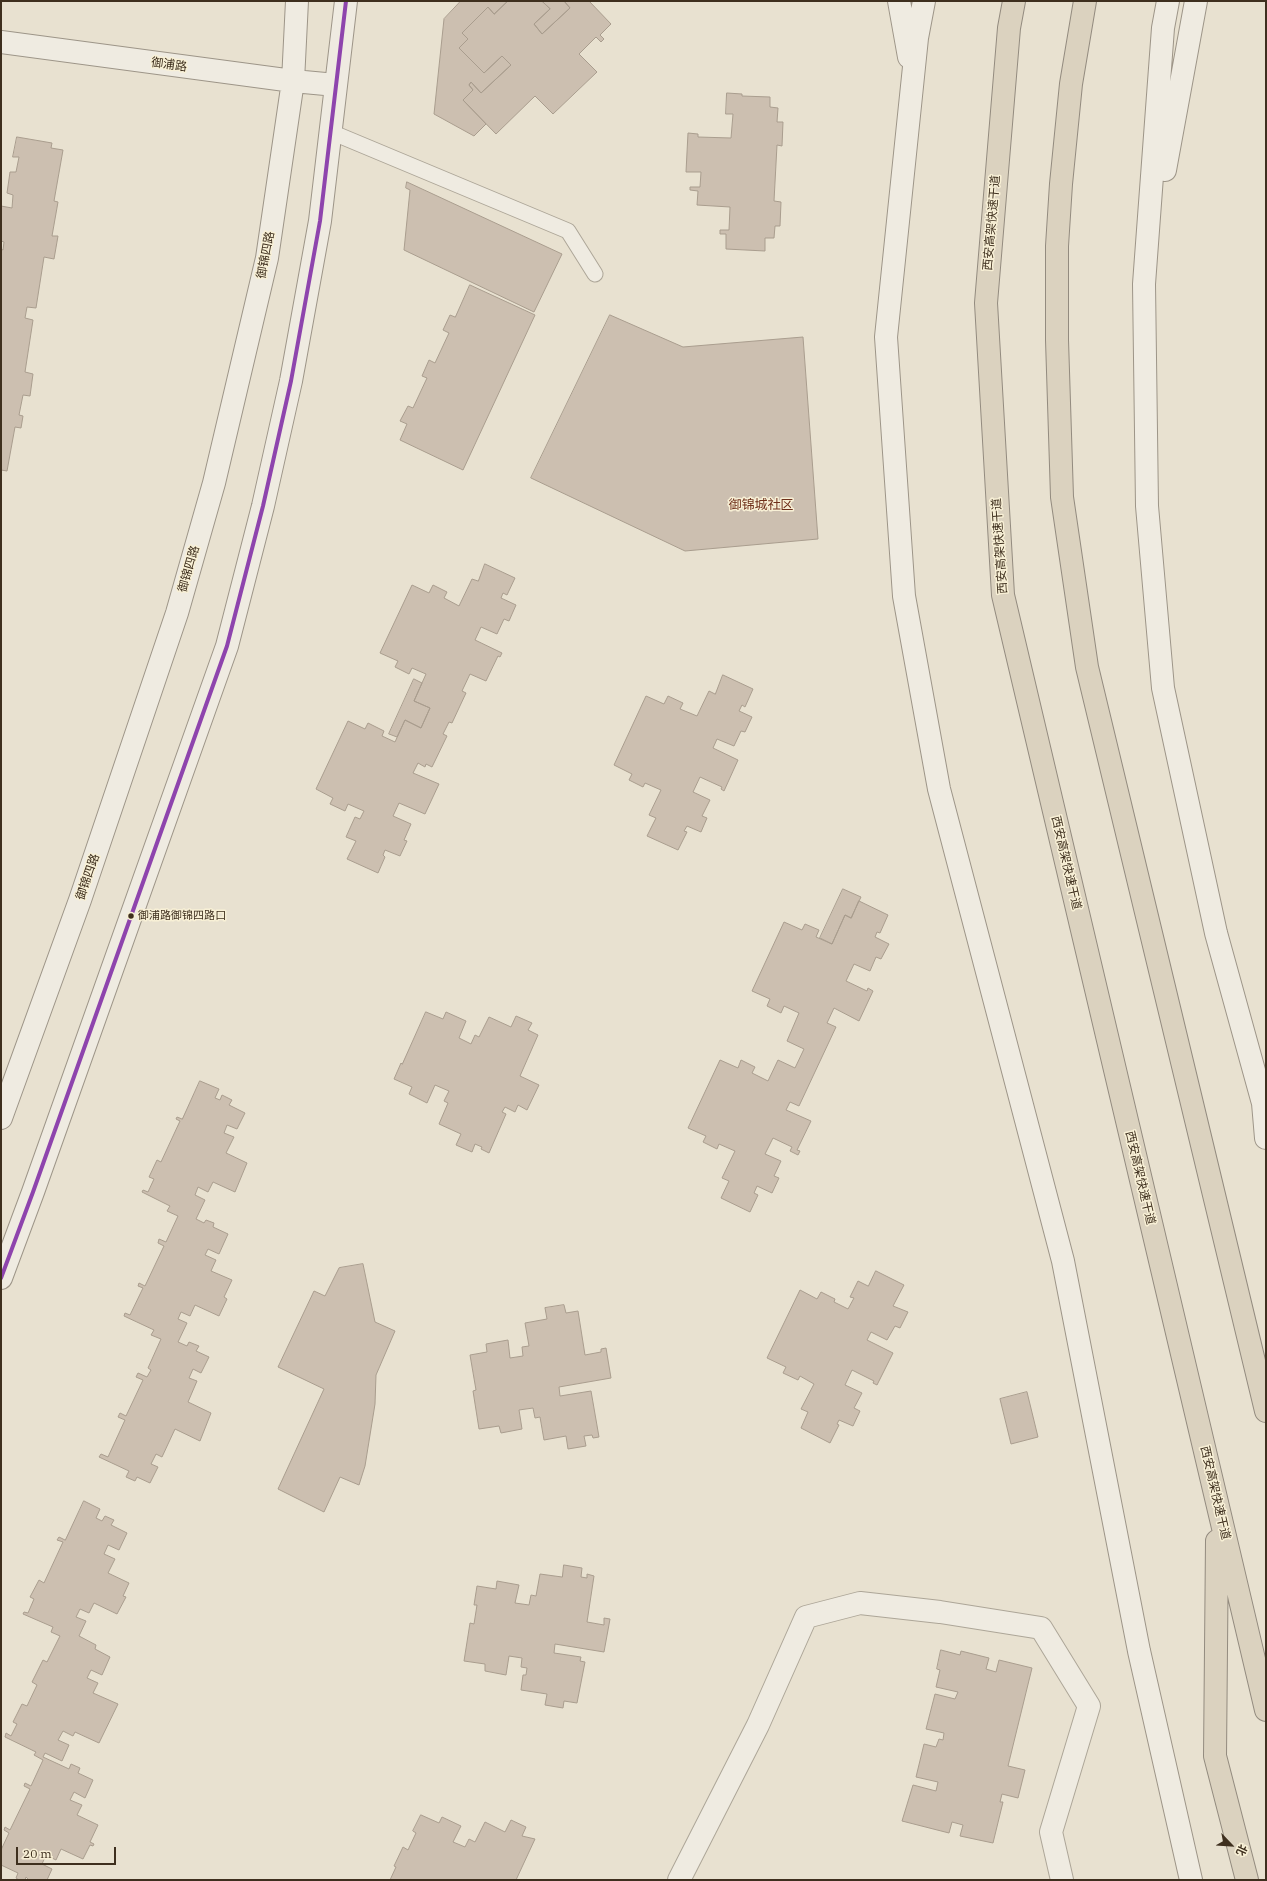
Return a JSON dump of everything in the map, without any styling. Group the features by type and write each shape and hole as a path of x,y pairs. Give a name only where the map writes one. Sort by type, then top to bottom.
{"highway":[{"name":"西安高架快速干道","path":"1014,1 1009,28 986,303 1003,595 1266,1710"},
{"path":"1085,1 1071,84 1061,184 1057,246 1058,412 1062,498 1087,667 1266,1411"},
{"path":"1218,1506 1215,1756 1247,1880"}],"street":[{"name":"御锦四路","path":"1,1118 75,914 174,621 210,498 267,258 293,81 297,1"},
{"path":"1,1278 36,1185 226,646 264,506 292,380 320,221 332,132 346,1"},
{"path":"899,1 913,81"},
{"path":"924,1 913,81 886,337 904,596 939,790 1063,1262 1139,1651 1190,1880"},
{"path":"1168,1 1163,28 1144,284 1147,506 1163,688 1216,933 1265,1108 1266,1138"},
{"path":"1144,284 1196,1"},
{"name":"御浦路","path":"1,42 293,81 336,85"},
{"path":"679,1880 758,1725 806,1617 860,1603 940,1612 1041,1628 1090,1706 1051,1832 1062,1880"}],"lane":[{"path":"332,132 568,231 595,274"}],"building":[{"path":"461,1 508,1 494,14 488,7 462,33 468,39 459,48 484,73 502,56 511,65 481,93 471,82 469,85 473,90 463,100 486,124 474,136 434,114 444,19"},
{"path":"508,1 542,1 550,9 534,24 542,34 570,8 564,1 589,1 611,24 600,35 604,39 601,42 596,37 579,54 597,72 553,114 535,96 496,134 463,100 473,90 469,85 471,82 481,93 511,65 502,56 484,73 459,48 468,39 462,33 488,7 494,14"},
{"path":"542,1 564,1 570,8 542,34 534,24 550,9"},
{"path":"727,93 742,94 742,96 770,97 770,107 778,108 777,122 783,122 782,146 777,145 774,201 781,202 780,226 775,226 774,238 765,238 765,251 726,249 726,234 720,234 720,230 729,230 730,207 697,205 698,191 690,190 690,187 700,187 701,172 686,172 688,133 698,134 698,137 731,138 733,114 726,114"},
{"path":"17,137 52,143 51,148 63,150 54,201 58,202 52,236 58,236 54,259 44,257 36,308 27,307 25,318 33,320 25,372 33,374 30,396 23,395 19,415 23,416 21,428 15,427 7,471 1,470 1,249 3,250 4,242 1,241 1,206 12,208 13,195 7,193 10,172 16,172 19,157 13,157"},
{"path":"407,182 562,254 534,312 404,250 410,190 406,188"},
{"path":"470,285 535,315 463,470 400,440 407,424 400,421 408,406 413,408 427,378 422,376 429,360 435,363 449,333 443,330 450,315 455,317"},
{"path":"610,315 683,347 803,337 818,539 685,551 531,478"},
{"path":"485,564 515,578 507,595 503,593 501,598 516,605 509,621 504,619 497,634 481,627 475,640 502,653 500,657 498,656 486,681 470,674 462,691 466,693 452,723 449,722 443,734 447,736 432,767 426,764 425,767 418,763 413,773 439,784 425,814 399,803 393,816 411,824 404,840 407,841 400,856 385,850 383,855 385,857 378,873 347,859 356,841 346,837 355,817 360,819 364,811 348,804 345,811 330,804 333,798 316,789 348,721 365,729 368,723 384,731 382,736 395,742 405,720 421,728 430,708 414,701 426,674 412,668 409,674 395,667 398,661 380,653 412,585 429,593 433,585 447,592 444,598 459,606 472,579 478,581"},
{"path":"723,675 753,689 745,707 742,705 739,711 752,717 745,732 741,731 734,746 717,739 713,748 738,760 724,791 721,789 722,787 700,777 693,792 710,800 702,816 707,818 701,832 687,826 684,831 687,832 678,850 647,836 656,818 649,815 661,790 645,783 643,787 629,780 632,774 614,765 646,696 664,704 668,696 683,703 680,709 697,716 709,691 715,694"},
{"path":"414,679 422,683 414,701 430,708 421,728 405,720 397,737 389,734"},
{"path":"843,889 861,897 851,918 845,915 832,944 820,938"},
{"path":"859,901 888,915 880,933 877,932 875,937 889,944 881,959 876,957 870,971 854,964 846,981 867,991 868,988 873,991 859,1021 834,1008 827,1023 836,1027 799,1106 790,1102 786,1110 811,1121 797,1150 800,1151 798,1155 790,1151 792,1147 773,1138 765,1154 781,1161 774,1176 779,1178 772,1193 757,1186 754,1193 758,1195 750,1212 721,1198 729,1181 722,1178 735,1151 719,1144 717,1149 703,1142 706,1136 688,1128 720,1060 738,1068 741,1060 755,1067 752,1073 768,1081 778,1060 795,1068 804,1049 787,1041 799,1013 784,1006 781,1013 767,1006 770,999 752,991 784,922 802,930 805,924 819,930 816,937 832,944 845,915 851,918"},
{"path":"426,1012 443,1019 446,1012 466,1021 459,1038 471,1044 475,1035 479,1037 489,1017 511,1027 516,1016 532,1023 528,1030 538,1035 520,1076 539,1085 527,1110 518,1105 515,1112 505,1107 502,1112 506,1114 489,1153 481,1149 482,1147 475,1144 472,1152 456,1145 461,1134 439,1124 448,1103 444,1101 449,1091 435,1085 427,1103 409,1094 412,1087 394,1079"},
{"path":"200,1081 219,1089 215,1098 220,1100 222,1095 232,1100 229,1105 245,1113 237,1129 227,1125 224,1133 234,1137 226,1153 247,1163 235,1192 213,1182 208,1192 198,1187 195,1195 205,1200 196,1219 204,1223 206,1220 214,1223 213,1227 228,1234 219,1254 208,1249 205,1255 216,1260 211,1271 232,1280 224,1297 227,1299 219,1316 195,1305 190,1316 181,1312 178,1319 187,1323 178,1342 187,1346 189,1342 199,1346 196,1351 209,1357 201,1373 193,1369 189,1378 197,1381 188,1402 211,1413 200,1441 175,1429 162,1457 156,1454 151,1464 158,1467 150,1483 137,1477 135,1481 126,1477 129,1471 99,1457 101,1454 108,1457 125,1420 118,1417 120,1413 126,1416 143,1380 136,1377 138,1373 147,1377 151,1370 148,1368 161,1339 151,1335 154,1330 124,1316 125,1313 130,1315 143,1288 138,1286 139,1283 145,1286 164,1246 158,1243 159,1239 166,1242 178,1216 167,1211 170,1206 142,1192 143,1190 148,1192 154,1179 149,1177 157,1160 161,1162 180,1121 176,1119 177,1117 182,1119"},
{"path":"363,1264 375,1322 395,1331 376,1375 375,1404 365,1466 359,1485 340,1477 324,1512 278,1489 324,1389 278,1367 314,1291 325,1296 339,1268"},
{"path":"876,1271 904,1285 893,1306 908,1312 900,1328 895,1326 887,1340 871,1332 867,1340 893,1353 877,1385 873,1383 874,1381 852,1370 845,1385 862,1393 854,1408 860,1411 853,1426 839,1420 837,1424 839,1425 830,1443 801,1428 808,1412 801,1409 814,1384 800,1376 798,1380 783,1373 786,1367 767,1358 800,1290 817,1299 821,1292 835,1299 834,1302 848,1309 854,1298 850,1297 858,1281 868,1286"},
{"path":"564,1305 566,1313 578,1311 585,1355 601,1352 601,1349 606,1348 611,1378 559,1387 560,1396 591,1391 599,1437 593,1438 592,1435 584,1436 586,1446 568,1449 566,1436 544,1440 540,1417 535,1418 533,1408 519,1410 522,1429 501,1433 499,1426 479,1429 473,1391 476,1390 470,1355 487,1352 486,1344 508,1340 510,1358 523,1356 522,1347 529,1346 525,1323 547,1319 545,1308"},
{"path":"1027,1392 1038,1437 1011,1444 1000,1399"},
{"path":"84,1501 100,1509 96,1518 102,1521 105,1516 114,1520 111,1525 127,1533 119,1550 108,1545 104,1554 115,1559 108,1573 129,1583 123,1596 126,1597 117,1614 94,1603 89,1613 80,1609 76,1617 86,1621 79,1636 96,1645 95,1649 110,1657 102,1675 91,1670 87,1678 98,1683 93,1693 118,1704 99,1743 75,1732 73,1736 63,1731 58,1740 69,1745 62,1761 45,1753 43,1757 69,1769 71,1764 80,1768 78,1773 93,1780 85,1798 74,1792 70,1800 82,1805 77,1815 98,1825 90,1842 94,1844 93,1846 90,1845 83,1859 61,1849 56,1860 46,1855 42,1864 52,1869 47,1880 29,1880 26,1877 25,1880 19,1880 16,1878 18,1873 1,1865 1,1850 9,1833 4,1830 5,1827 10,1830 30,1789 24,1786 25,1783 31,1786 43,1760 34,1755 36,1752 5,1737 6,1733 11,1736 17,1724 13,1722 22,1704 27,1706 37,1685 32,1682 43,1660 47,1662 60,1636 51,1632 53,1627 23,1614 24,1612 28,1613 34,1599 30,1597 39,1580 44,1583 63,1542 57,1540 59,1537 65,1540"},
{"path":"564,1565 582,1568 581,1577 587,1578 587,1574 594,1576 587,1622 604,1625 604,1618 610,1619 604,1652 555,1644 554,1653 581,1657 580,1661 585,1662 577,1703 564,1701 563,1708 545,1705 547,1694 521,1690 523,1675 526,1675 527,1668 521,1667 522,1658 509,1656 506,1675 485,1671 485,1664 464,1661 470,1623 474,1624 477,1605 474,1605 477,1586 496,1589 497,1581 519,1585 515,1603 529,1605 531,1595 536,1596 540,1574 562,1577"},
{"path":"941,1650 960,1655 961,1651 989,1658 986,1669 996,1672 999,1660 1032,1668 1008,1766 1025,1770 1018,1798 1002,1794 1000,1802 1003,1802 993,1843 960,1836 963,1825 952,1822 949,1833 902,1821 913,1785 936,1791 938,1782 916,1777 924,1744 936,1747 939,1739 943,1740 944,1733 926,1729 935,1694 955,1699 958,1692 936,1687 940,1670 937,1669"},
{"path":"421,1815 439,1823 442,1817 461,1826 453,1842 465,1847 469,1839 475,1842 485,1822 505,1832 511,1820 526,1827 522,1836 535,1839 516,1880 390,1880 396,1867 394,1866 403,1847 408,1850 416,1833 413,1831"}],"transit line":[{"path":"1,1278 227,646 263,506 291,381 320,221 346,1"}],"place":[{"name":"御浦路御锦四路口","path":"131,916"}],"district":[{"name":"御锦城社区","path":"761,505"}]}
